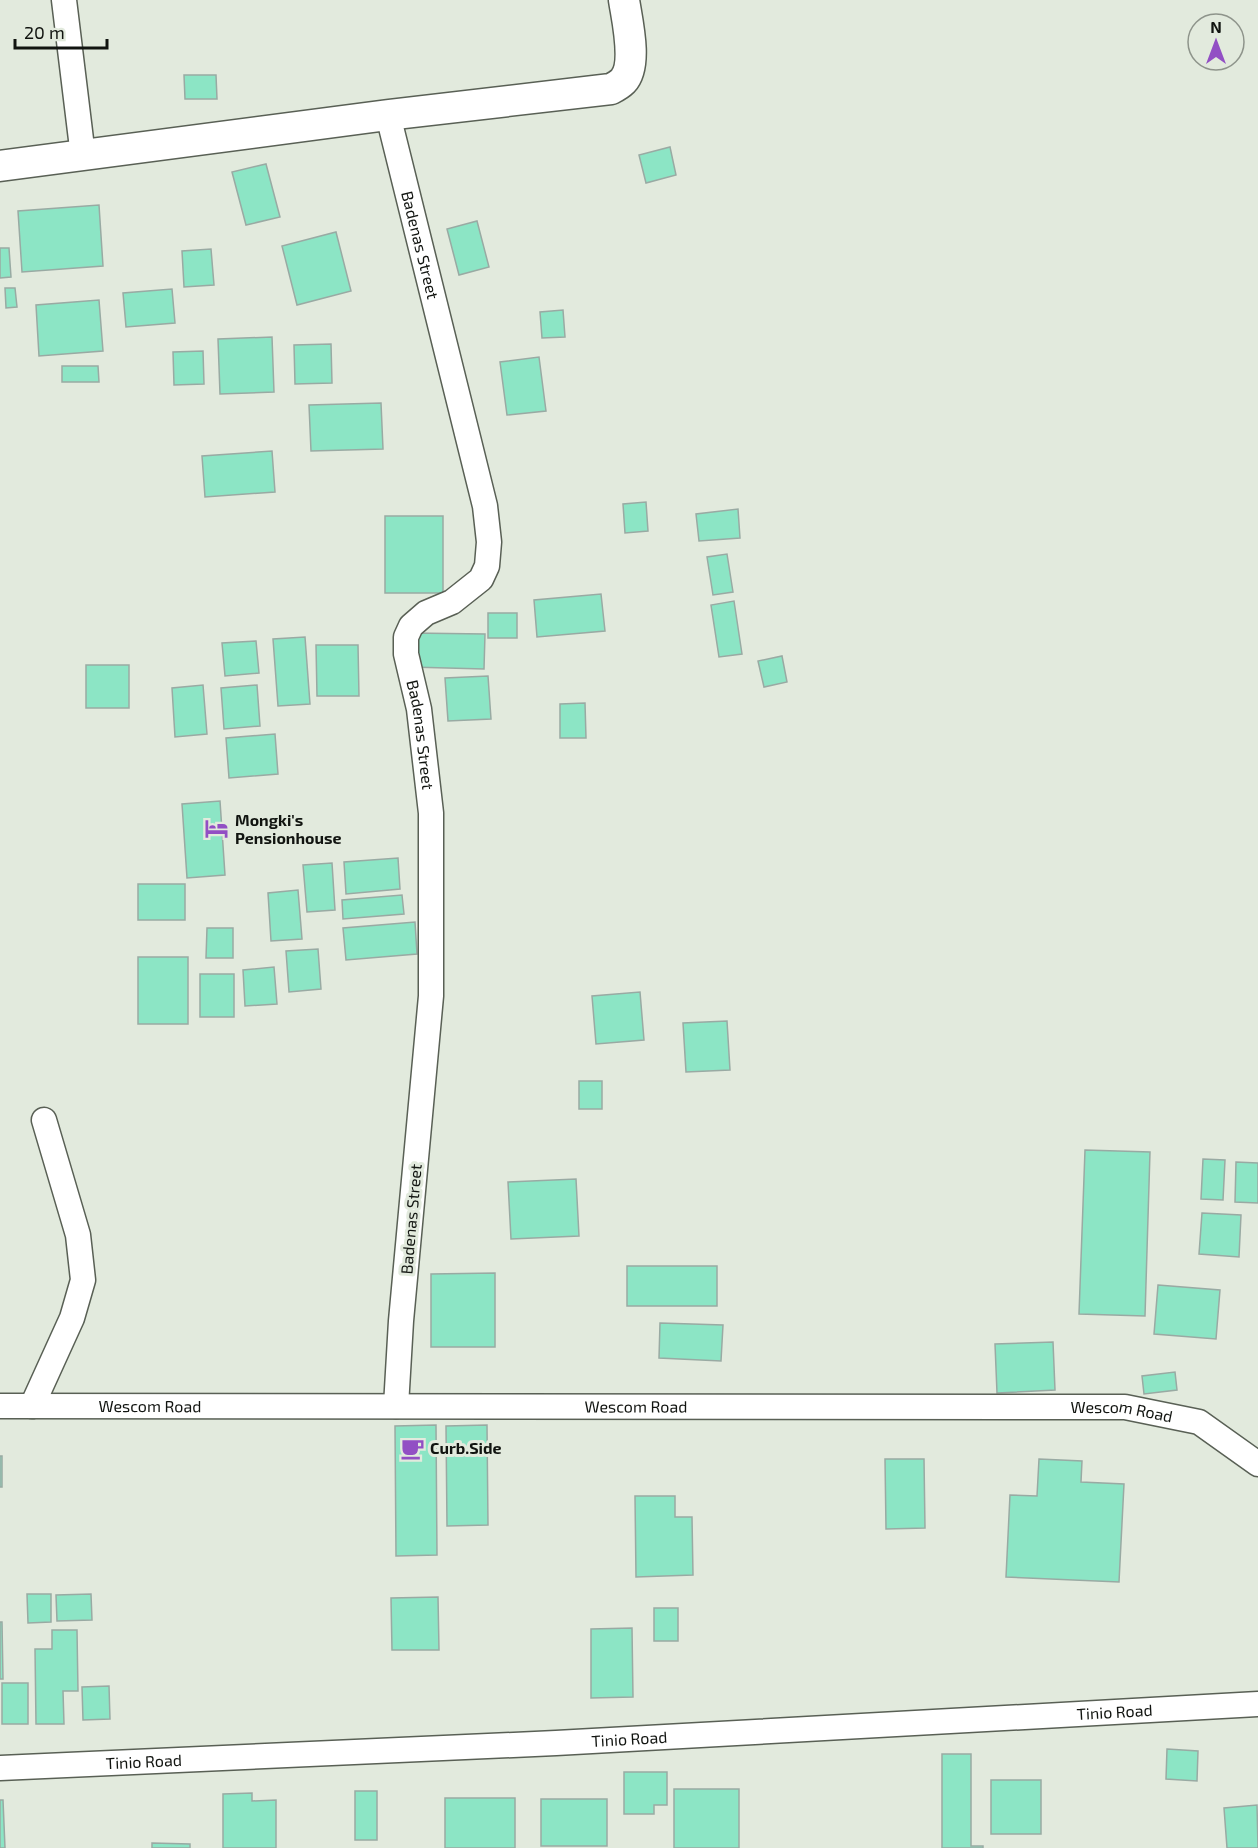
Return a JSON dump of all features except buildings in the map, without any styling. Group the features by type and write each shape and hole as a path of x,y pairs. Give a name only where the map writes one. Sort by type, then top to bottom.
{"street":[{"path":"64,0 82,156"},
{"path":"0,166 388,115 611,89 624,81 629,69 629,33 624,0"},
{"name":"Badenas Street","path":"388,115 485,506 489,542 487,566 481,579 453,602 426,614 411,626 406,637 406,654 419,709 432,813 432,996 401,1321 396,1406"},
{"path":"32,1406 72,1318 83,1280 78,1235 44,1120"},
{"name":"Wescom Road","path":"0,1406 1125,1407 1199,1422 1258,1464"},
{"name":"Tinio Road","path":"0,1768 556,1743 1258,1704"}],"place":[{"name":"Mongki's Pensionhouse","path":"217,829"},
{"name":"Curb.Side","path":"412,1448"}]}
